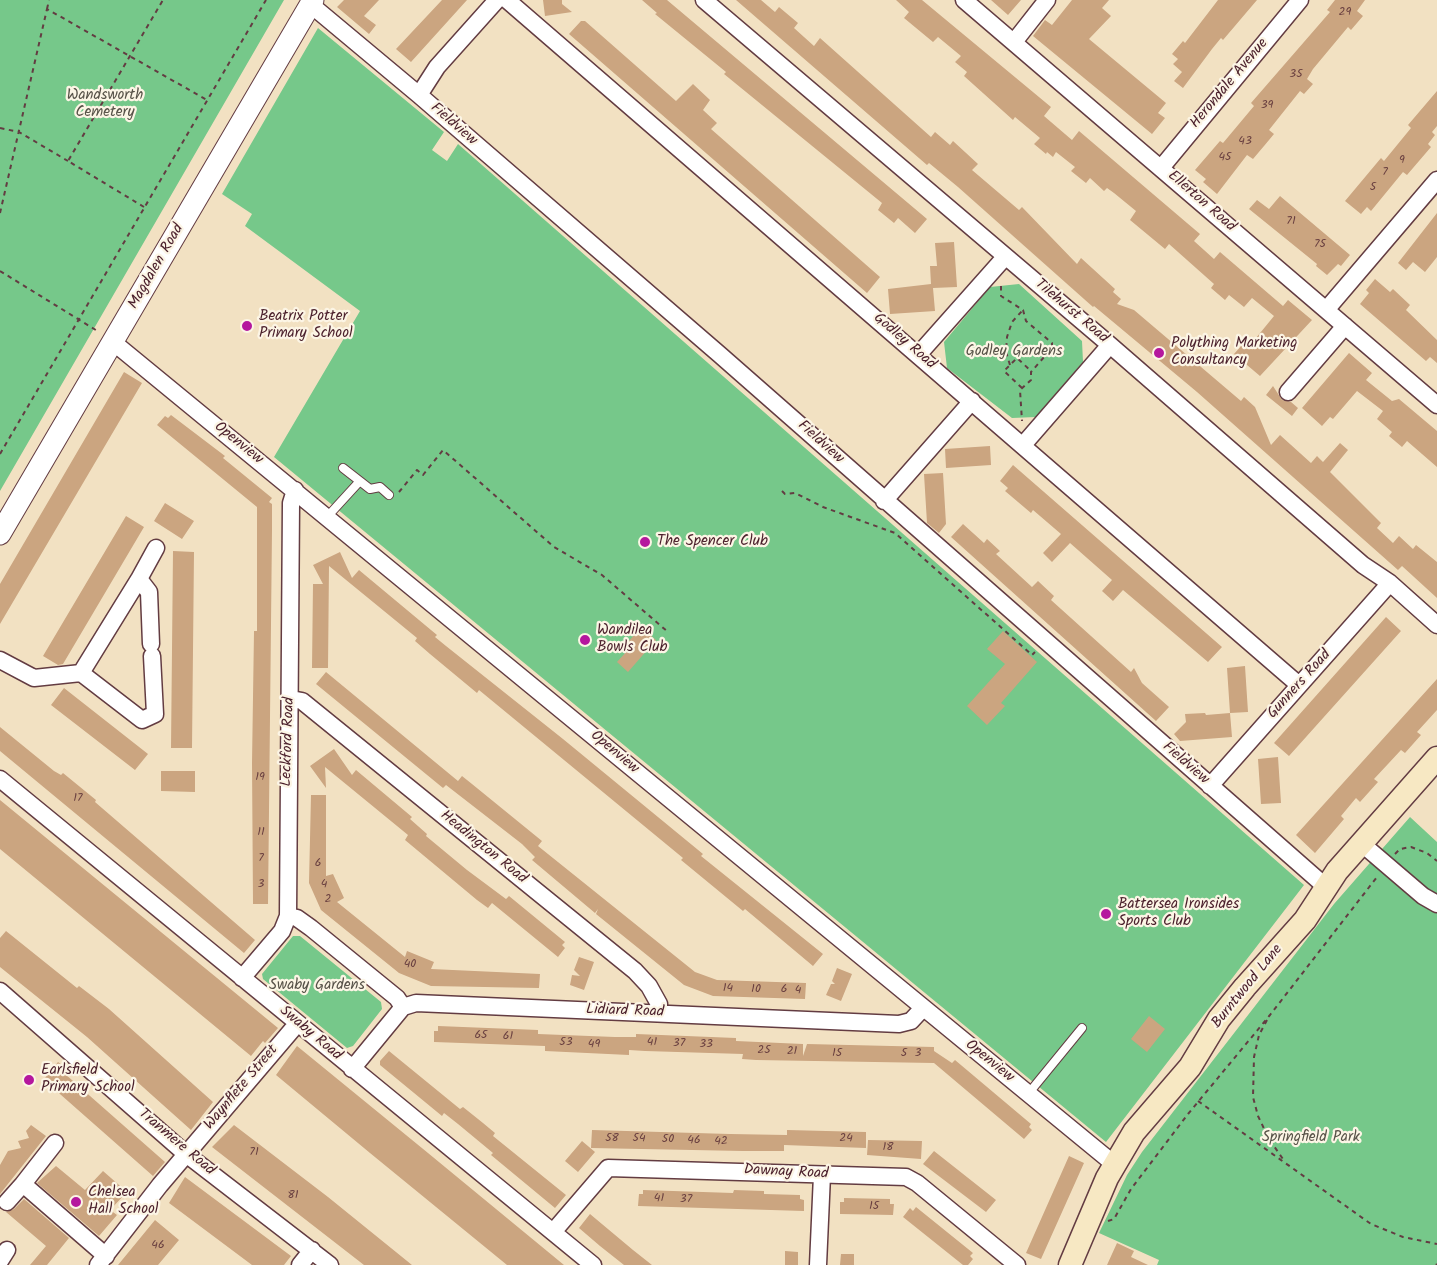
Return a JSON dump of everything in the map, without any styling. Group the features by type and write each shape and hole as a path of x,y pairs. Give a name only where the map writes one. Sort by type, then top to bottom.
{"main road":[{"name":"Burntwood Lane","path":"1162,1109 1146,1106 1177,1064 1196,1058 1211,1032 1232,1025 1267,980 1264,966 1305,920 1326,887 1361,843 1437,758"},
{"path":"1070,1265 1114,1164 1134,1132 1162,1109"}],"street":[{"path":"419,95 437,67 497,0"},
{"name":"Godley Road","path":"507,0 1299,685"},
{"name":"Tilehurst Road","path":"704,0 1437,625"},
{"name":"Ellerton Road","path":"964,0 1437,405"},
{"path":"1014,42 1047,0"},
{"name":"Herondale Avenue","path":"1161,168 1300,0"},
{"name":"Fieldview","path":"311,3 813,436 884,501 1326,887"},
{"name":"Magdalen Road","path":"0,534 311,3"},
{"path":"1326,310 1437,181"},
{"path":"918,356 1005,257"},
{"path":"1288,392 1345,326"},
{"name":"Openview","path":"113,342 1114,1164"},
{"path":"1023,445 1110,345"},
{"path":"884,501 972,400"},
{"name":"Leckford Road","path":"242,978 282,931 288,916 291,503 295,490"},
{"path":"81,674 156,548"},
{"path":"0,660 34,678 81,674 142,720 155,714 149,592 139,579"},
{"name":"Gunners Road","path":"1210,786 1390,584"},
{"name":"Headington Road","path":"291,699 302,701 635,971 650,986 658,1004 659,1013"},
{"name":"Swaby Road","path":"0,779 593,1265"},
{"path":"1361,843 1423,896 1437,904"},
{"path":"288,916 297,918 311,928 397,998 403,1007 352,1069"},
{"name":"Tranmere Road","path":"0,990 186,1154 330,1265"},
{"name":"Lidiard Road","path":"403,1007 416,1003 899,1024 911,1021 923,1008"},
{"name":"Waynflete Street","path":"102,1261 186,1154 297,1023"},
{"path":"7,1203 55,1143"},
{"name":"Dawnay Road","path":"553,1232 608,1168 912,1179 1017,1265"},
{"path":"818,1265 822,1175"},
{"path":"23,1184 102,1261"},
{"path":"300,1265 312,1250"}],"lane":[{"path":"343,468 370,489 380,487 389,495"},
{"path":"327,517 359,482"},
{"path":"1028,1094 1082,1028"}],"path":[{"path":"0,213 49,0"},
{"path":"68,161 163,0"},
{"path":"0,454 2,447 266,0"},
{"path":"47,9 207,101"},
{"path":"0,128 19,132 144,207"},
{"path":"0,271 113,342"},
{"path":"993,271 1000,282 1001,296 1023,310 1026,321 1052,343 1052,348 1031,371 1031,380 1022,388"},
{"path":"1010,366 1006,352 1008,337 1012,322 1023,310"},
{"path":"1022,422 1022,388 1005,371 1017,358 1031,371"},
{"path":"389,495 394,498 417,470 423,475 443,450 554,547 602,575 668,632"},
{"path":"782,491 785,494 795,493 823,507 895,533 1032,655 1045,642"},
{"path":"1393,857 1400,849 1411,847 1427,853 1437,861"},
{"path":"1107,1222 1114,1219 1131,1189 1188,1114 1270,1015 1379,874"},
{"path":"1270,1015 1259,1035 1254,1057 1253,1097 1269,1139 1277,1154 1290,1168"},
{"path":"1198,1101 1371,1224 1403,1237 1437,1244"},
{"path":"1162,1109 1188,1114"}],"green space":[{"name":"Wandsworth Cemetery","path":"0,0 284,0 0,491"},
{"name":"The Spencer Club","path":"318,28 444,132 432,150 447,161 458,144 1304,885 1106,1142 274,457 360,311 245,226 252,214 222,194"},
{"name":"Godley Gardens","path":"1019,284 1082,341 1083,362 1036,417 1012,418 947,368 944,342 990,287"},
{"name":"Springfield Park","path":"1410,817 1437,842 1437,1265 1157,1265 1159,1260 1099,1233 1127,1175 1142,1152 1334,904"},
{"name":"Swaby Gardens","path":"293,936 300,936 381,1002 382,1009 353,1046 347,1048 263,979 262,974"}],"building":[{"path":"344,0 379,0 364,16 376,25 369,34 337,7"},
{"path":"442,0 467,0 411,62 396,49"},
{"path":"543,0 562,0 562,4 572,12 545,16"},
{"path":"642,0 667,0 927,219 915,233 898,218 894,223 878,210 882,203 724,74 726,72 655,14 657,13"},
{"path":"736,0 761,0 775,12 779,7 798,23 794,28 814,46 820,38 931,137 935,132 950,145 953,141 978,164 972,170 1019,210 1022,207 1077,264 1081,258 1115,289 1113,292 1121,299 1117,304 1134,310 1241,401 1244,397 1255,407 1271,445 1280,435 1311,463 1317,456 1323,462 1340,443 1348,450 1330,472 1381,523 1377,528 1393,543 1399,536 1413,549 1416,545 1437,562 1437,598 1402,566 1398,570 1197,392 1093,307 958,187 929,163 927,165"},
{"path":"896,0 922,0 1051,107 1044,116 1072,140 1079,131 1200,234 1194,241 1214,259 1220,252 1283,306 1288,300 1312,320 1260,376 1234,354 1242,345 1247,349 1274,316 1252,298 1244,307 1229,295 1225,300 1211,288 1214,284 1169,244 1165,249 1130,220 1136,211 1114,193 1107,188 1104,191 1090,178 1086,183 1071,171 1075,167 1056,152 1053,157 1034,144 1040,138 1015,117 1013,120 964,76 967,72 955,62 961,56 938,37 933,42 904,18 909,12"},
{"path":"991,0 1021,0 1008,15"},
{"path":"1072,0 1109,0 1102,8 1111,16 1089,39 1166,103 1158,113 1165,118 1152,134 1033,36 1045,20 1052,25"},
{"path":"1218,0 1257,0 1223,40 1221,38 1183,88 1174,81 1182,72 1173,64 1178,59 1172,54 1183,41 1185,43"},
{"path":"1335,0 1365,0 1357,11 1363,16 1351,30 1348,27 1313,69 1307,79 1313,84 1304,94 1300,91 1269,130 1274,134 1253,159 1247,155 1217,194 1203,182 1206,179 1195,170 1220,141 1223,143 1254,106 1251,103 1330,12 1327,10"},
{"path":"581,21 585,21 676,101 693,84 710,100 703,110 717,123 711,129 880,277 867,293 569,34"},
{"path":"1437,91 1437,126 1432,132 1435,135 1428,144 1431,147 1407,175 1403,172 1371,211 1367,207 1361,214 1345,201 1381,158 1384,161 1411,128 1408,125"},
{"path":"1280,196 1350,255 1341,266 1338,264 1327,275 1316,266 1317,264 1249,209 1257,200 1269,209"},
{"path":"1437,213 1437,257 1425,272 1413,262 1406,270 1398,263"},
{"path":"954,242 957,287 933,288 935,311 890,314 888,289 931,284 930,266 937,266 935,243"},
{"path":"1375,279 1390,292 1393,289 1410,305 1406,310 1437,340 1437,363 1430,357 1426,361 1360,304 1369,293 1366,290"},
{"path":"1349,353 1372,373 1366,380 1392,401 1399,399 1437,431 1437,467 1407,441 1402,447 1389,436 1392,432 1377,419 1383,411 1357,391 1333,419 1330,417 1322,426 1302,408"},
{"path":"124,372 142,383 0,624 0,584"},
{"path":"1273,386 1282,400 1291,402 1298,408 1292,416 1266,395"},
{"path":"171,415 225,456 223,458 272,498 269,502 272,504 272,530 268,904 253,904 252,763 254,631 257,631 257,507 157,425 165,416 168,418"},
{"path":"990,446 991,465 946,468 945,449"},
{"path":"1013,465 1222,647 1208,662 1123,590 1113,601 1102,591 1112,580 1070,543 1052,562 1043,553 1061,534 1033,510 1031,513 1005,491 1008,488 1000,481"},
{"path":"943,473 946,524 939,533 927,523 924,474"},
{"path":"165,503 194,521 182,539 154,521"},
{"path":"126,516 144,527 63,664 58,665 43,656"},
{"path":"963,524 984,543 987,539 1000,551 996,554 1032,587 1038,581 1054,596 1051,600 1131,672 1134,668 1142,683 1169,707 1156,721 951,537"},
{"path":"173,551 194,552 192,748 171,748"},
{"path":"340,552 352,578 359,570 437,635 435,637 563,739 703,854 701,856 823,954 813,966 745,909 743,911 681,860 683,858 479,690 477,693 415,641 417,638 329,566 328,668 312,668 313,584 323,584 313,565"},
{"path":"1386,617 1401,631 1289,756 1274,743"},
{"path":"641,627 656,640 628,672 617,662 627,651 623,648"},
{"path":"1003,631 1037,662 1001,703 1005,706 987,725 967,706 1005,664 987,649"},
{"path":"1245,666 1248,712 1230,713 1227,668"},
{"path":"326,672 458,781 462,776 472,784 542,841 538,846 695,972 717,980 806,983 805,999 713,996 684,985 596,914 598,909 595,913 532,860 535,857 522,844 446,785 443,788 316,684"},
{"path":"1437,679 1437,710 1417,732 1421,735 1405,753 1401,750 1374,779 1378,782 1360,802 1356,798 1341,816 1344,819 1315,853 1296,835"},
{"path":"64,688 148,754 135,770 51,705"},
{"path":"1205,713 1206,715 1230,713 1232,737 1180,741 1174,734 1186,722 1185,714"},
{"path":"0,727 54,771 61,775 63,773 96,800 95,802 255,940 244,953 0,751"},
{"path":"334,749 352,775 356,770 412,817 410,819 427,834 426,836 467,870 506,899 509,896 565,942 562,945 565,948 558,957 492,903 488,908 477,900 405,840 408,835 325,767 326,788 310,766"},
{"path":"1278,757 1281,803 1261,804 1258,759"},
{"path":"161,771 195,771 195,792 161,791"},
{"path":"311,795 326,795 326,876 333,874 344,898 337,902 405,957 407,951 434,962 431,969 540,974 539,988 431,986 399,973 321,910 309,883"},
{"path":"0,800 278,1028 265,1043 263,1041 251,1056 0,849"},
{"path":"6,931 77,988 79,986 109,1009 213,1102 191,1130 87,1037 0,967 0,938"},
{"path":"579,957 594,962 584,990 570,985 572,975 580,976 574,970"},
{"path":"837,968 852,974 841,1001 826,995 831,984 835,984 832,981"},
{"path":"1149,1016 1165,1029 1147,1052 1131,1039"},
{"path":"438,1026 538,1030 538,1034 636,1037 636,1034 736,1038 736,1041 803,1044 803,1056 807,1044 934,1047 934,1051 952,1063 955,1060 1031,1124 1029,1127 1032,1130 1024,1139 934,1063 756,1060 742,1059 743,1054 629,1050 629,1055 545,1051 545,1046 434,1042 434,1031 438,1031"},
{"path":"297,1046 564,1265 507,1265 370,1153 276,1075"},
{"path":"389,1051 460,1109 463,1107 483,1123 495,1133 493,1136 566,1195 555,1208 491,1155 493,1153 458,1124 444,1113 442,1116 380,1065 380,1061"},
{"path":"58,1062 67,1069 64,1073 165,1162 153,1176 52,1087 50,1090 41,1083"},
{"path":"31,1125 46,1136 0,1194 0,1165 8,1151 21,1148 18,1141 29,1138 26,1131"},
{"path":"234,1125 412,1265 364,1265 212,1147"},
{"path":"592,1130 787,1135 787,1130 866,1132 866,1148 784,1145 784,1151 743,1151 591,1148"},
{"path":"868,1140 922,1141 921,1159 867,1155"},
{"path":"582,1141 595,1152 578,1172 565,1161"},
{"path":"934,1151 996,1200 986,1212 923,1164"},
{"path":"1069,1156 1084,1163 1041,1259 1026,1253"},
{"name":"Chelsea Hall School","path":"56,1166 85,1190 103,1171 127,1192 110,1210 117,1215 99,1236 37,1183"},
{"path":"185,1177 291,1256 284,1265 252,1265 169,1203"},
{"path":"643,1190 733,1193 734,1190 800,1195 800,1199 804,1200 804,1211 638,1206 639,1194 643,1194"},
{"path":"844,1198 890,1199 890,1204 894,1204 893,1215 840,1214 840,1202 844,1202"},
{"path":"24,1199 69,1238 47,1265 30,1265 46,1246 6,1212 14,1209"},
{"path":"916,1207 973,1253 970,1256 973,1259 968,1265 963,1265 903,1217 910,1208 913,1211"},
{"path":"590,1214 652,1265 624,1265 600,1246 579,1228"},
{"path":"155,1220 179,1240 158,1265 118,1265"},
{"path":"1117,1243 1134,1251 1131,1257 1148,1265 1107,1265"},
{"path":"785,1251 798,1252 798,1265 785,1265"},
{"path":"841,1254 854,1254 854,1265 840,1265"}],"place":[{"name":"Beatrix Potter Primary School","path":"247,326"},
{"name":"Polything Marketing Consultancy","path":"1159,353"},
{"name":"The Spencer Club","path":"645,542"},
{"name":"Wandilea Bowls Club","path":"585,640"},
{"name":"Battersea Ironsides Sports Club","path":"1106,914"},
{"name":"Earlsfield Primary School","path":"29,1080"},
{"name":"Chelsea Hall School","path":"76,1202"}]}
